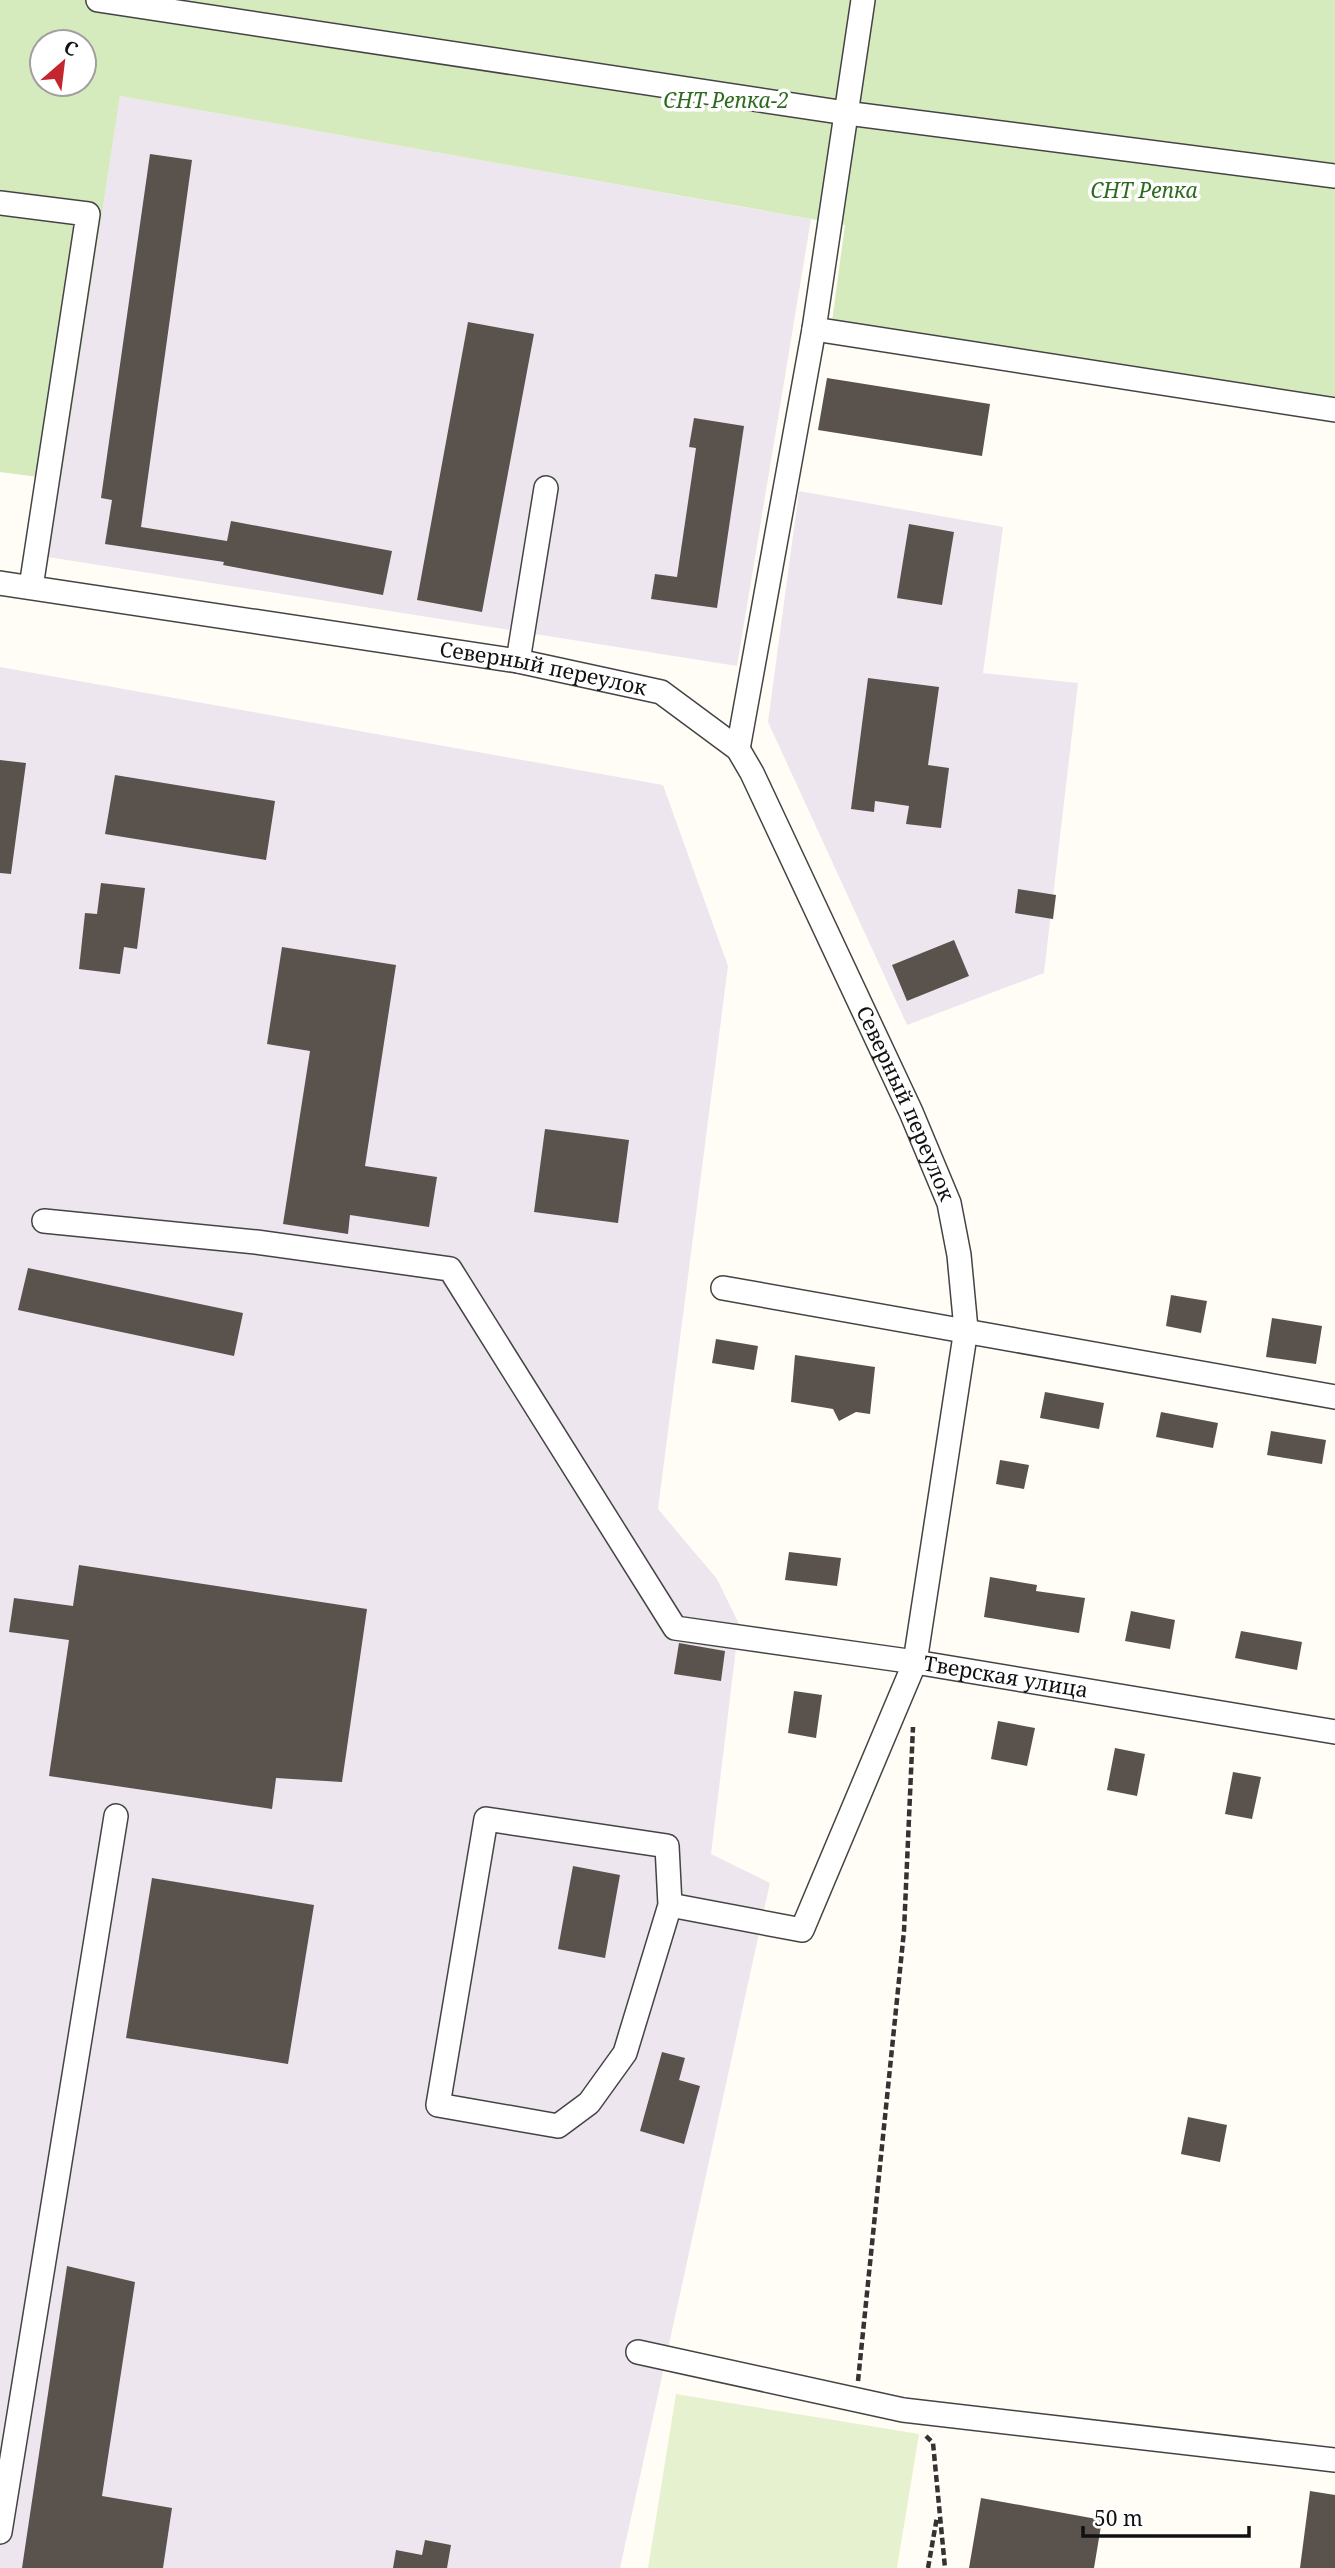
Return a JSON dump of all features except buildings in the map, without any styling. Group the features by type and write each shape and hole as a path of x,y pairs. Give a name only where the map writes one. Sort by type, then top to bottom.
{"street":[{"path":"98,0 846,113 1335,176"},
{"path":"738,749 814,329 863,0"},
{"path":"0,203 88,214 31,587"},
{"path":"814,329 1335,410"},
{"path":"518,661 546,488"},
{"name":"Северный переулок","path":"0,583 518,661 661,692 738,749 752,773 905,1100 949,1203 959,1255 966,1329 915,1662 802,1930 670,1905"},
{"name":"Тверская улица","path":"44,1221 256,1242 450,1269 675,1628 915,1662 1335,1732"},
{"path":"723,1287 1335,1397"},
{"path":"0,2532 116,1816"},
{"path":"486,1819 667,1846 670,1905 625,2053 589,2103 558,2126 438,2105 486,1819"},
{"path":"638,2352 903,2410 1335,2460"}],"path":[{"path":"856,2399 904,1931 913,1716"},
{"path":"903,2410 933,2443 945,2568"},
{"path":"928,2568 939,2511"}],"shaded area":[{"path":"120,96 811,219 737,666 48,557"},
{"path":"799,491 1003,527 983,673 1078,683 1044,973 907,1025 768,722"},
{"path":"0,667 663,785 728,966 658,1509 717,1579 739,1624 711,1854 770,1883 620,2568 0,2568"}],"green space":[{"path":"0,0 1335,0 1335,412 830,336 845,225 120,96 61,480 0,472"},
{"path":"676,2394 919,2434 897,2568 648,2568"}],"park label":[{"name":"СНТ Репка-2","path":"726,101"},
{"name":"СНТ Репка","path":"1144,191"}]}
